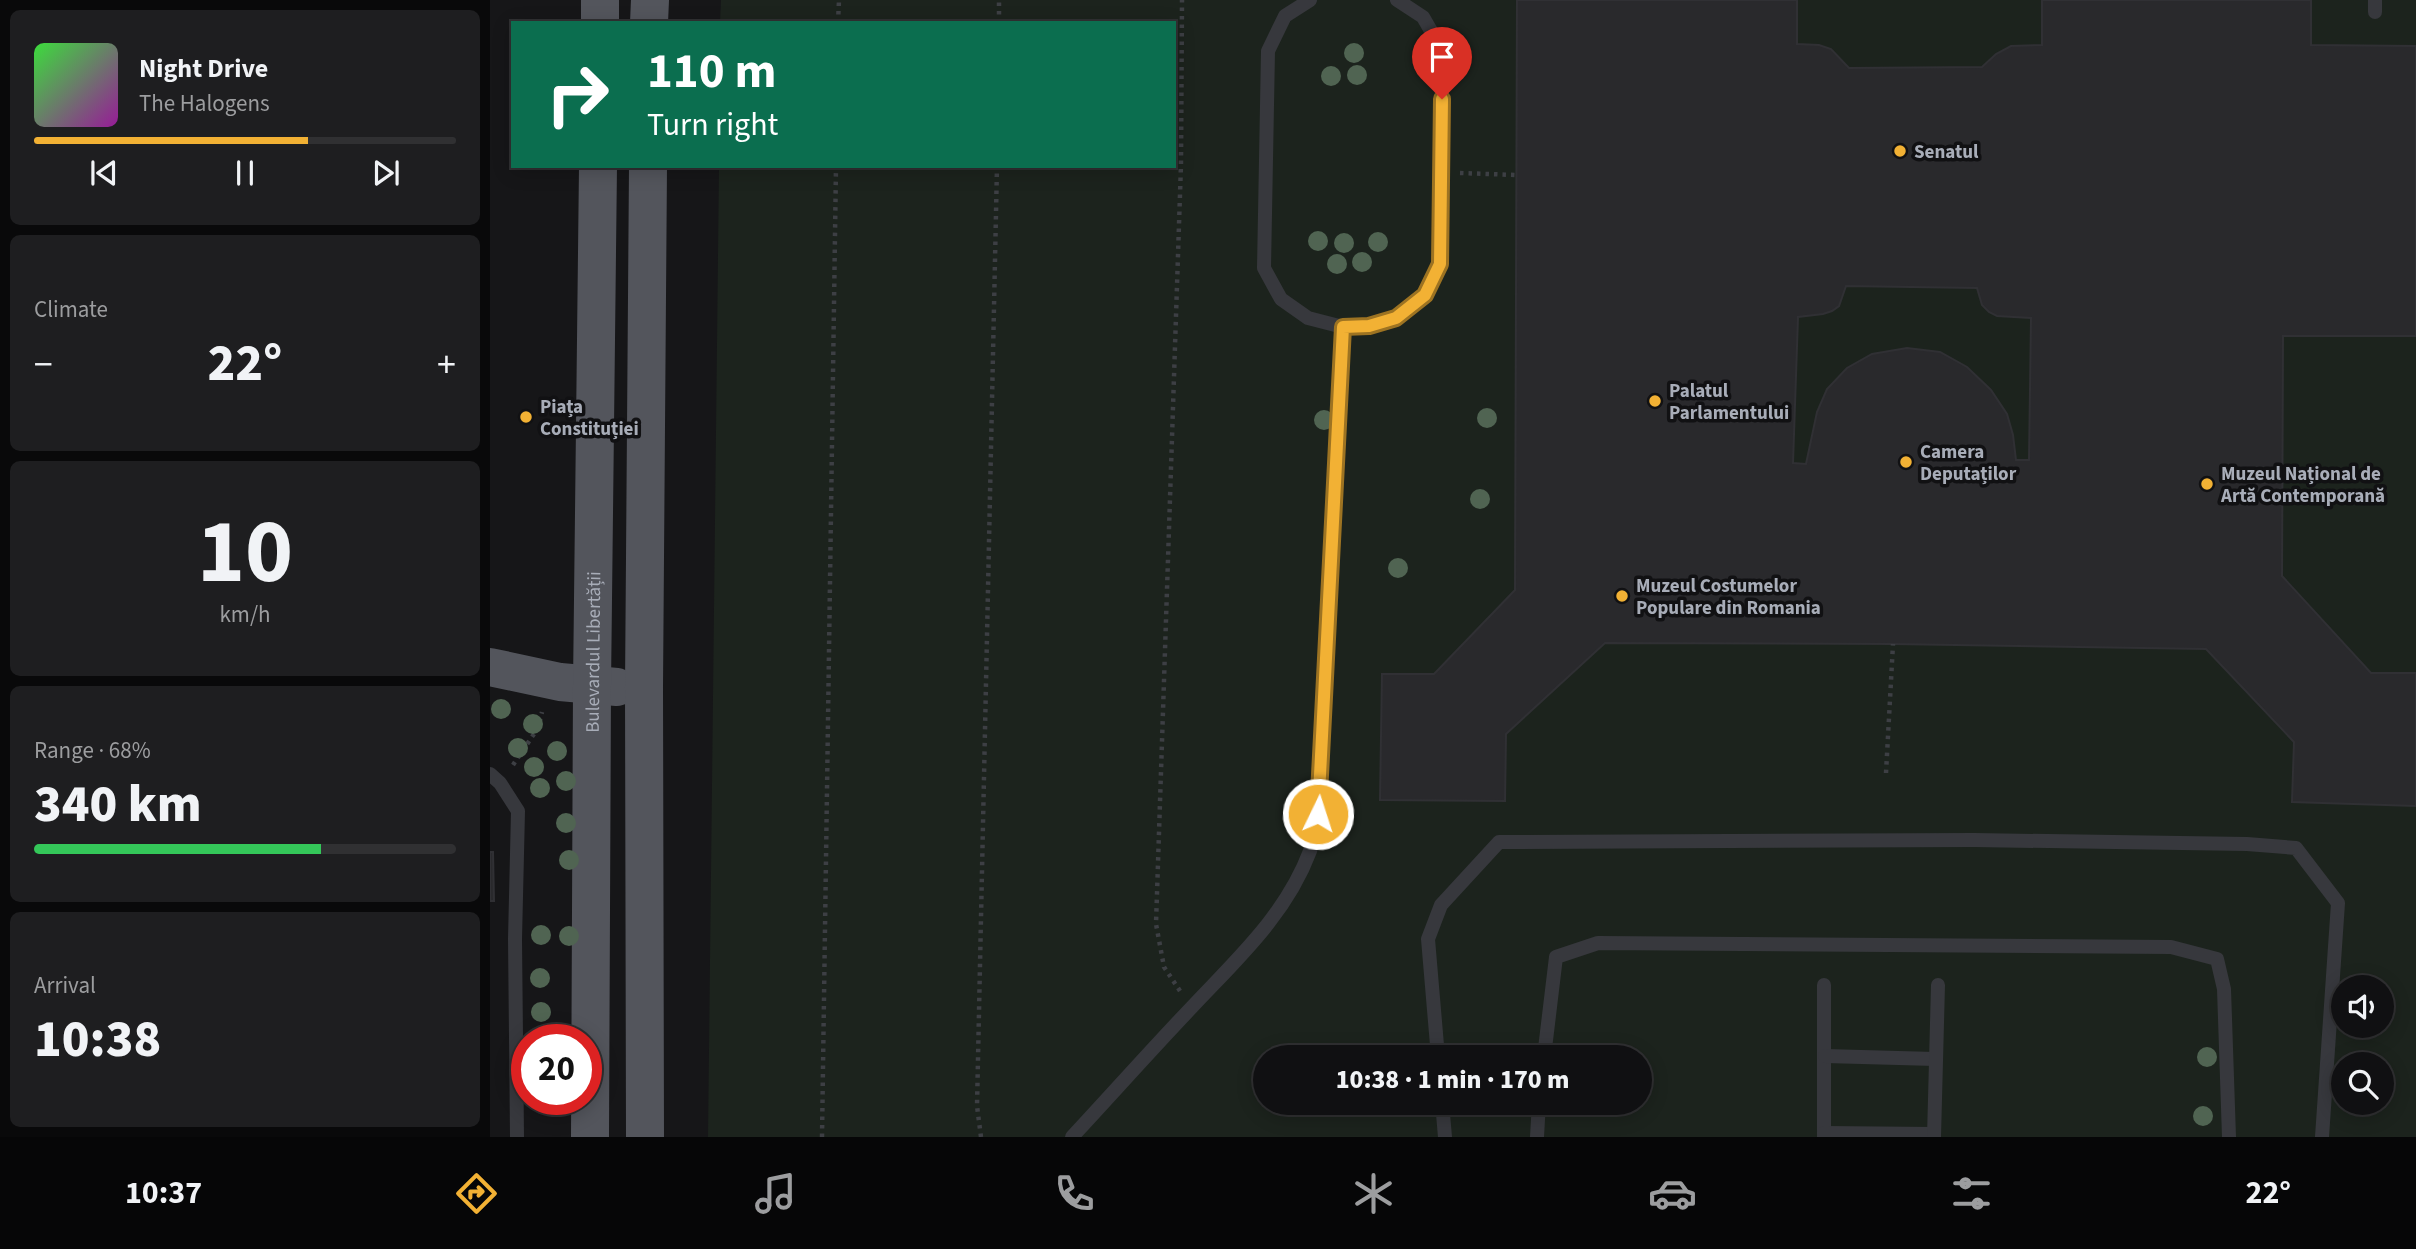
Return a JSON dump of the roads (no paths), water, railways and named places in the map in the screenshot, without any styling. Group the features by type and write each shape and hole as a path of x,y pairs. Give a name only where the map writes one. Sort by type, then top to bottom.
{"main road":[{"path":"600,0 600,21"},
{"path":"649,21 650,0"},
{"name":"Bulevardul Libertății","path":"589,1024 598,168"},
{"path":"645,1137 644,688 648,168"},
{"path":"490,667 592,686 644,688"},
{"name":"Bulevardul Libertății","path":"589,1115 590,1137"}],"lane":[{"path":"1310,0 1285,16 1268,51 1264,268 1281,299 1308,318 1343,327 1369,326 1396,318 1425,295 1440,264 1442,50 1423,17 1397,0"},
{"path":"1072,1137 1275,917 1296,883 1311,849 1318,814 1321,772 1343,327"},
{"path":"495,778 518,811 515,939 519,1024"},
{"path":"1437,1045 1428,939 1441,905 1499,842 1973,840 2247,844 2296,848 2338,903 2322,1137"},
{"path":"1545,1045 1556,957 1598,943 2171,947 2217,959 2224,989 2229,1137"},
{"path":"1824,985 1824,1135 1934,1135 1938,985"},
{"path":"1825,1056 1935,1059"},
{"path":"517,1137 519,1115"},
{"path":"1443,1115 1445,1137"},
{"path":"1537,1137 1538,1115"}],"place":[{"name":"Senatul","path":"1900,151"},
{"name":"Palatul Parlamentului","path":"1655,401"},
{"name":"Piața Constituției","path":"526,417"},
{"name":"Camera Deputaților","path":"1906,462"},
{"name":"Muzeul Național de Artă Contemporană","path":"2207,484"},
{"name":"Muzeul Costumelor Populare din Romania","path":"1622,596"}]}
